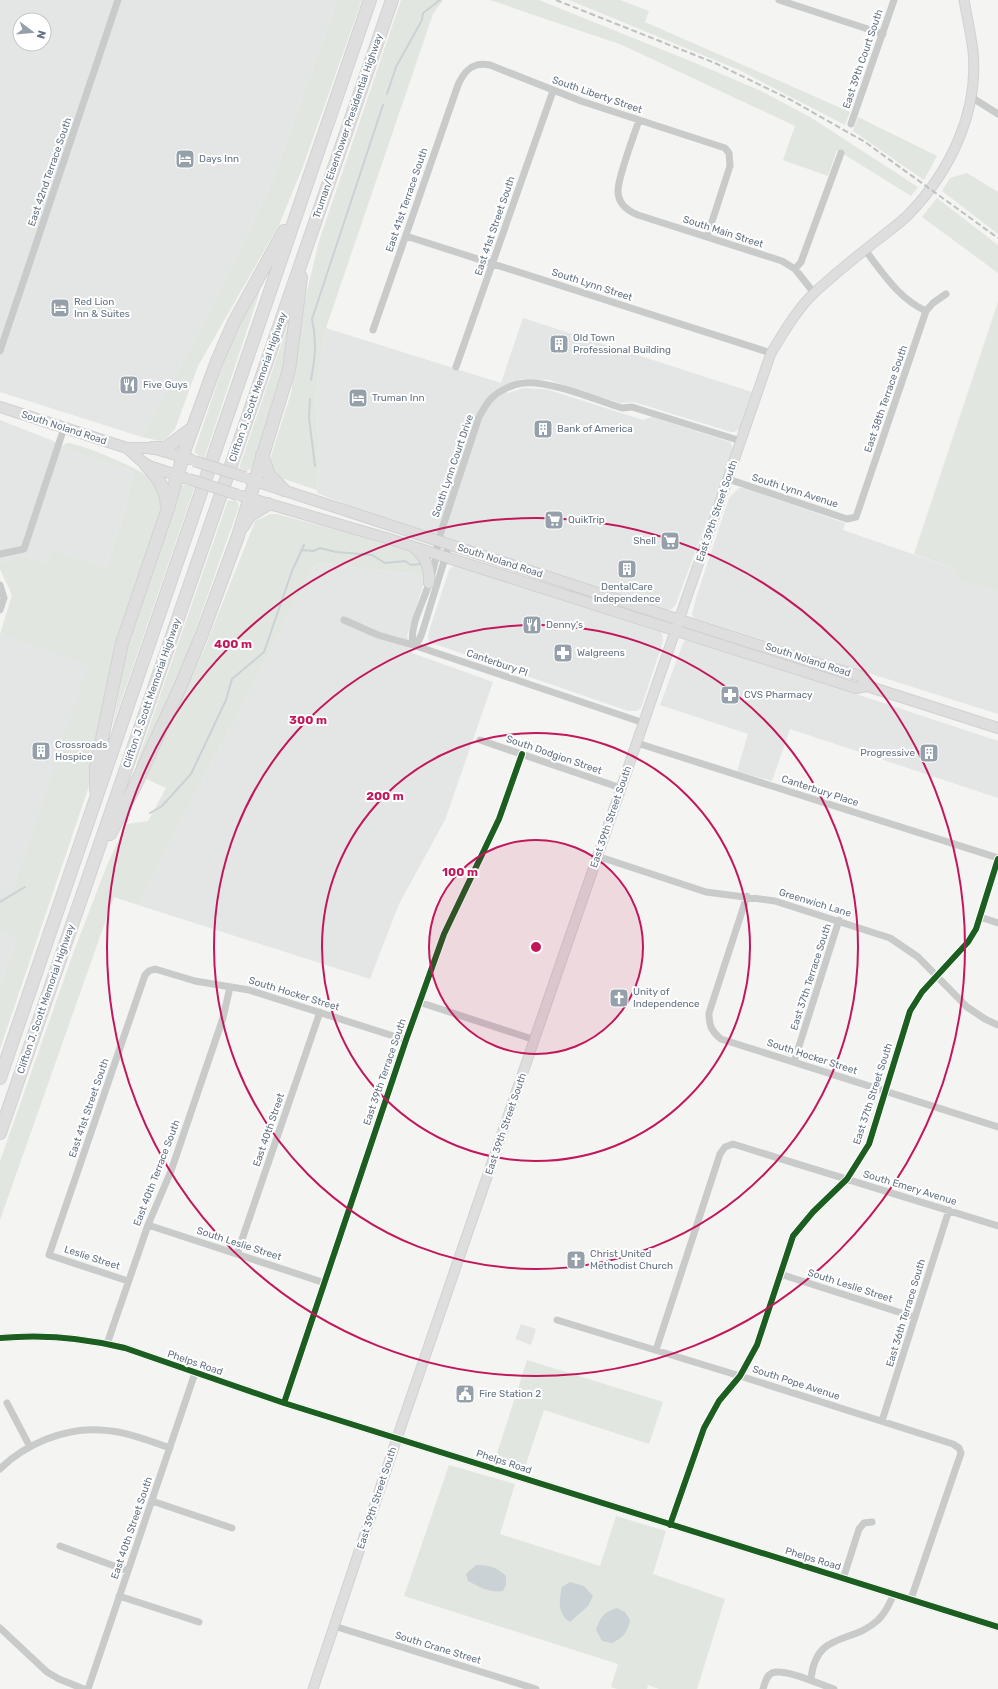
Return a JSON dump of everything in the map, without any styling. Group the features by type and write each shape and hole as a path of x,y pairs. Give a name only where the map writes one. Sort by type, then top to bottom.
{"highway":[{"name":"Truman/Eisenhower Presidential Highway","path":"297,210 370,0"},
{"name":"Truman/Eisenhower Presidential Highway","path":"304,252 392,0"},
{"path":"96,800 96,767 122,642 168,508 182,457 234,322 297,210"},
{"name":"Clifton J. Scott Memorial Highway","path":"0,1078 297,210"},
{"path":"238,536 244,497 249,479 262,455 289,370 304,252"},
{"name":"Clifton J. Scott Memorial Highway","path":"0,1133 304,252"},
{"path":"152,448 166,448 192,428"},
{"path":"262,455 269,475 284,490"},
{"path":"146,465 160,481 166,495 168,508"},
{"path":"92,868 135,786 181,685 202,634 238,536 249,516 268,504"}],"main road":[{"name":"East 39th Street South","path":"313,1689 397,1438 771,353 798,311 814,293 908,216 932,188 946,168 957,145 971,97 973,51 964,0"},
{"name":"South Noland Road","path":"0,407 127,448 152,448 182,457 331,507 860,676 867,686"},
{"name":"South Noland Road","path":"127,448 146,465 244,497 441,555 565,596 856,688 867,686 998,728"},
{"path":"411,546 427,562 430,574 429,583"},
{"path":"768,659 771,648"}],"street":[{"name":"East 42nd Terrace South","path":"0,350 118,0"},
{"path":"779,0 883,34"},
{"name":"East 39th Court South","path":"851,124 894,0"},
{"name":"South Liberty Street","path":"461,77 471,67 486,64 553,91 722,146 729,153 730,166 707,237"},
{"name":"East 41st Terrace South","path":"373,330 461,77"},
{"name":"East 41st Street South","path":"456,367 553,91"},
{"path":"971,97 998,114"},
{"name":"South Main Street","path":"639,120 617,192 620,201 631,212 782,262 795,269 814,293"},
{"path":"795,269 802,261 841,153"},
{"name":"South Lynn Street","path":"406,236 771,353"},
{"path":"865,250 902,296 914,306 926,312"},
{"name":"East 38th Terrace South","path":"856,517 926,312 933,303 946,294"},
{"name":"South Lynn Court Drive","path":"413,645 419,640 422,632 441,555 438,541 480,417 489,401 502,391 524,382 545,384 622,408 632,407 643,410 741,440"},
{"path":"0,554 24,549 64,428"},
{"name":"South Lynn Avenue","path":"728,480 847,519 856,517"},
{"name":"South Lynn Court Drive","path":"413,645 413,632 429,583 441,555 450,545"},
{"path":"0,585 4,598 1,607"},
{"name":"Canterbury Pl","path":"344,620 378,635 413,645 644,724"},
{"name":"South Dodgion Street","path":"480,740 621,788"},
{"name":"Canterbury Place","path":"636,743 998,858"},
{"name":"East 39th Terrace South","path":"284,1403 419,1002 444,934 498,819 522,754"},
{"name":"Greenwich Lane","path":"597,856 706,892 747,896 775,901 839,920 890,938 918,957 967,1007 985,1019 998,1025"},
{"name":"East 37th Street South","path":"670,1525 704,1428 719,1401 740,1376 757,1345 793,1236 813,1212 847,1179 869,1144 910,1011 922,992 968,942 980,917 998,858"},
{"name":"South Hocker Street","path":"747,896 710,1013 709,1024 713,1032 721,1039 998,1127"},
{"path":"980,917 998,923"},
{"name":"East 37th Terrace South","path":"794,1062 839,920"},
{"name":"East 41st Street South","path":"49,1255 144,975 150,970"},
{"name":"South Hocker Street","path":"150,970 160,970 195,981 249,990 406,1040"},
{"name":"East 40th Terrace South","path":"107,1344 148,1225 171,1171 223,1018 230,987"},
{"path":"419,1002 535,1040"},
{"name":"East 40th Street","path":"238,1254 320,1012"},
{"name":"South Emery Avenue","path":"656,1350 720,1154 725,1147 733,1144 998,1226"},
{"name":"East 36th Terrace South","path":"882,1421 949,1210"},
{"name":"South Leslie Street","path":"148,1225 325,1283"},
{"name":"Leslie Street","path":"49,1255 128,1281"},
{"name":"South Leslie Street","path":"780,1274 914,1317"},
{"name":"South Pope Avenue","path":"557,1320 954,1444 959,1448 960,1452 911,1599"},
{"name":"Phelps Road","path":"0,1338 28,1335 107,1344 284,1403 998,1627"},
{"name":"East 40th Street South","path":"88,1689 195,1373"},
{"path":"7,1403 30,1447"},
{"path":"0,1469 30,1447 68,1433 101,1430 137,1437 170,1448"},
{"path":"152,1501 232,1528"},
{"path":"843,1579 859,1529 864,1523 872,1522"},
{"path":"60,1546 128,1571"},
{"path":"811,1679 813,1666 820,1652 831,1642 877,1621 887,1610 894,1594"},
{"path":"119,1596 199,1622"},
{"name":"South Crane Street","path":"334,1626 536,1689"},
{"path":"0,1628 46,1672 84,1689"},
{"path":"763,1689 767,1677 773,1673 781,1672 811,1679 834,1689"}],"shaded area":[{"path":"0,0 337,0 274,176 218,295 142,437 0,392"},
{"path":"337,0 362,0 302,169 279,225 198,366 175,429 165,440 160,441 142,437 218,295 274,176"},
{"path":"401,0 443,0 433,14 326,328 316,389 319,463 317,490 281,478 273,468 271,456 291,393 303,308 319,241"},
{"path":"490,0 539,0 761,91 810,117 918,187 911,196 837,150 828,176 783,160 795,126 622,45"},
{"path":"569,0 620,0 649,11 645,22 850,112 845,125 739,70"},
{"path":"858,117 937,156 924,180 853,131"},
{"path":"967,173 998,192 998,234 942,191 950,178"},
{"path":"937,198 998,245 998,273 922,217"},
{"path":"266,269 204,459 194,452 235,330"},
{"path":"998,302 998,592 953,578 956,569 914,554"},
{"path":"291,316 282,379 252,468 247,471 239,468"},
{"path":"523,318 752,392 740,428 735,432 731,432 634,402 620,403 549,380 521,379 503,386 508,393 523,388 546,389 643,420 652,417 730,442 732,452 676,604 672,609 667,610 393,523 317,493 319,463 316,389 326,328 501,383"},
{"path":"0,420 64,446 62,448 133,472 123,516 106,567 52,549 46,563 18,555 0,563"},
{"path":"66,443 83,447 109,457 150,478 156,485 159,494 161,512 119,634 88,789 0,1049 0,984 17,938 0,930 0,897 12,891 88,665 0,634 12,595 0,569 0,563 18,555 46,563 52,549 106,567 123,516 133,472 62,448"},
{"path":"186,484 195,486 113,725 130,633 181,486"},
{"path":"739,488 744,488 845,523 843,530 956,569 954,578 998,592 998,714 694,618 692,614 696,598 729,498"},
{"path":"228,500 237,501 239,506 192,640 182,674 140,767 136,765"},
{"path":"270,514 277,514 348,533 409,552 422,561 426,576 316,563 138,905 114,897 0,1220 0,1161 74,951 107,865 126,824 148,821 166,788 146,779 203,652 255,521"},
{"path":"316,563 426,576 407,636 412,653 493,682 445,820 399,904 370,979 138,905"},
{"path":"455,565 655,629 662,633 663,641 641,708 637,711 628,711 429,642 428,637 430,628 449,570"},
{"path":"0,634 89,664 12,891 0,897"},
{"path":"687,638 998,741 998,798 790,729 772,781 737,771 748,734 660,705 683,643"},
{"path":"0,930 17,938 0,984"},
{"path":"521,1324 536,1329 531,1345 515,1339"},
{"path":"527,1360 663,1402 649,1444 544,1410 523,1473 494,1463"},
{"path":"449,1465 515,1484 500,1534 600,1566 616,1516 666,1531 653,1574 725,1599 697,1689 659,1689 648,1685 647,1689 617,1689 611,1687 618,1664 404,1596"},
{"path":"476,1565 492,1567 499,1570 506,1576 506,1585 503,1591 489,1590 468,1581 466,1574"},
{"path":"570,1582 584,1586 593,1596 588,1606 570,1622 561,1611 560,1597 562,1587"},
{"path":"617,1608 625,1612 630,1620 628,1628 622,1637 612,1643 602,1641 596,1630 599,1622 606,1613"}],"waterway":[{"path":"387,94 396,67 422,20 423,13 440,0"},
{"path":"311,380 315,350 315,335 312,319 383,105"},
{"path":"310,399 309,418 315,466"},
{"path":"150,813 162,806 191,774 226,700 232,679 264,652 292,571 304,545"},
{"path":"302,550 313,551 320,548 336,552 372,555 385,563 405,561 411,565 420,564"},
{"path":"0,902 25,887"}],"railway":[{"path":"556,0 715,63 791,100 865,142 998,238"}],"cycle path":[{"path":"284,1403 406,1040 444,934 499,819 522,754"},
{"path":"670,1525 704,1428 719,1401 740,1376 757,1345 793,1236 813,1212 847,1179 869,1144 910,1011 922,992 968,942 976,929 998,859"},
{"path":"0,1338 31,1336 79,1339 125,1348 284,1403 998,1627"}],"place":[{"name":"Days Inn","path":"185,159"},
{"name":"Red Lion Inn & Suites","path":"60,308"},
{"name":"Old Town Professional Building","path":"559,344"},
{"name":"Five Guys","path":"129,385"},
{"name":"Truman Inn","path":"358,398"},
{"name":"Bank of America","path":"543,429"},
{"name":"QuikTrip","path":"554,520"},
{"name":"Shell","path":"670,541"},
{"name":"DentalCare Independence","path":"627,569"},
{"name":"Denny's","path":"532,625"},
{"name":"Walgreens","path":"563,653"},
{"name":"CVS Pharmacy","path":"730,695"},
{"name":"Crossroads Hospice","path":"41,751"},
{"name":"Progressive","path":"929,753"},
{"name":"Unity of Independence","path":"619,998"},
{"name":"Christ United Methodist Church","path":"576,1260"},
{"name":"Fire Station 2","path":"465,1394"}]}
